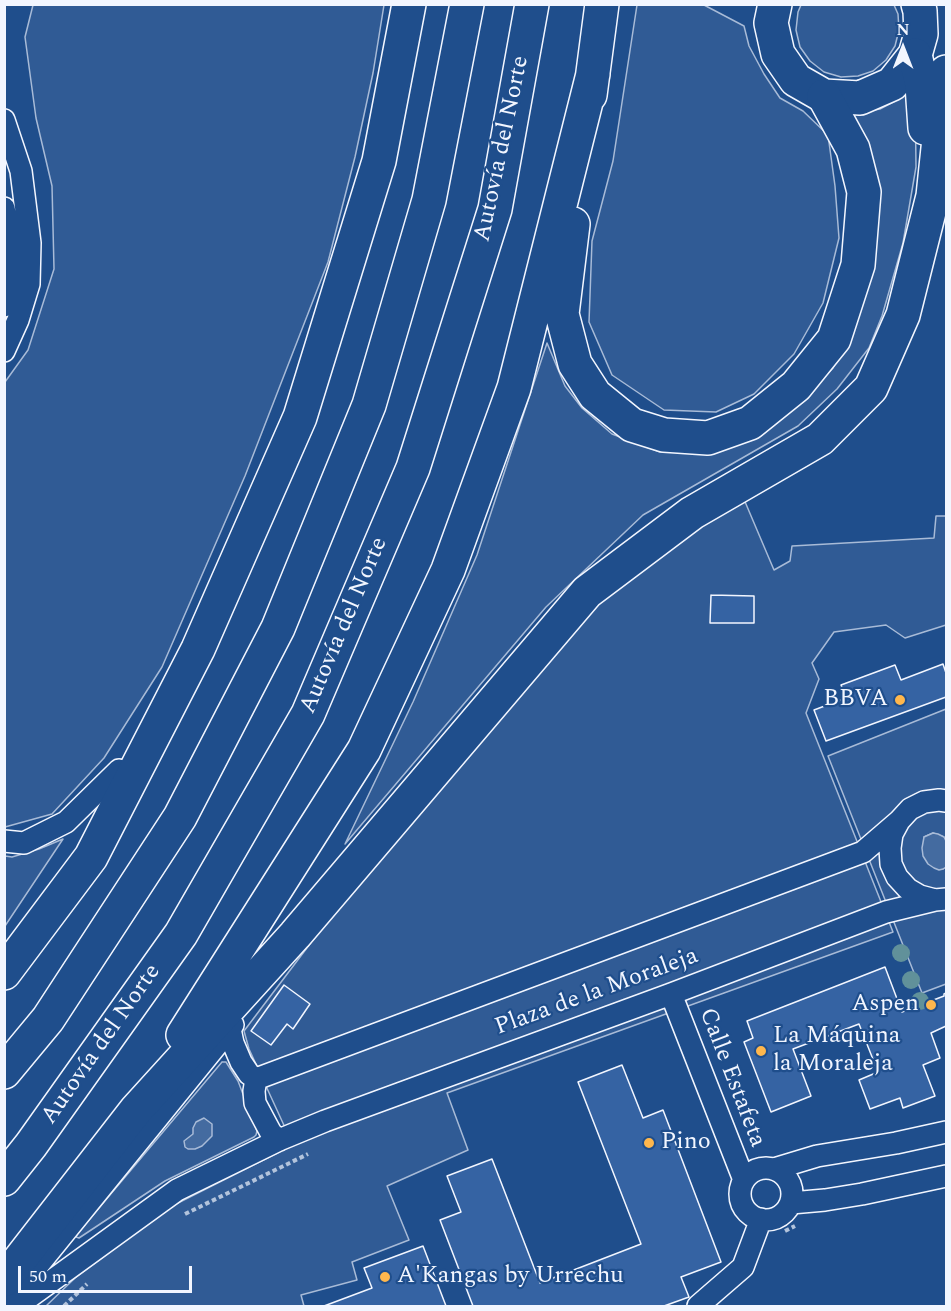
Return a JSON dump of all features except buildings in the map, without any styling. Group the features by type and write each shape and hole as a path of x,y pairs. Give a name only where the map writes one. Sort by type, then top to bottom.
{"main road":[{"path":"4,973 91,857 198,649 300,417 379,161 409,4"},
{"path":"4,1072 48,1019 180,817 278,628 369,405 429,200 467,4"},
{"name":"Autovía del Norte","path":"4,1179 31,1145 181,934 309,714 413,468 495,208 532,4"},
{"path":"602,4 562,314 575,364 595,395 633,425 664,435 708,438 750,423 796,386 834,339 858,265 864,192 853,149 824,96"},
{"path":"765,11 778,54 796,80 824,96 860,98 892,84 915,56 921,34 918,4"},
{"path":"913,273 926,151 922,85 915,56"},
{"path":"4,1280 136,1110 295,935 587,592 692,513 820,439 871,388 903,315 933,196 946,72"},
{"path":"136,1110 364,750 448,570 514,388 593,74"},
{"path":"4,946 74,846 119,770 198,649"}],"street":[{"path":"4,120 21,171 30,243 29,284 18,320 4,351"},
{"path":"4,208 11,239 10,277 4,306"},
{"path":"4,841 24,843 66,822 119,770"},
{"name":"Plaza de la Moraleja","path":"256,1079 863,852 910,809 924,802 946,801"},
{"name":"Plaza de la Moraleja","path":"899,821 892,834 890,848 891,864 897,877 908,889 920,896 941,900"},
{"name":"Plaza de la Moraleja","path":"20,1306 177,1190 279,1140 886,912 941,900"},
{"path":"5,1306 230,1029 295,935"},
{"name":"Calle Estafeta","path":"671,994 744,1180"},
{"path":"230,1029 241,1062 249,1074 256,1079 255,1103 271,1133 279,1140"},
{"name":"Calle Estafeta","path":"774,1169 817,1156 946,1132"},
{"path":"774,1169 787,1178 791,1186 791,1203 776,1218 761,1219 748,1213 744,1207 741,1194 744,1180 754,1171 774,1169"},
{"path":"791,1203 862,1194 946,1176"},
{"path":"698,1306 743,1267 761,1219"}],"path":[{"path":"179,1217 315,1151"},
{"path":"64,1306 88,1283"}],"shaded area":[{"path":"33,5 384,5 373,73 355,157 328,262 245,476 162,667 104,758 52,814 5,827 5,382 28,350 54,269 52,186 36,118 25,37"},
{"path":"637,5 704,5 744,26 749,46 780,98 803,111 828,135 839,238 823,303 794,354 754,394 716,412 664,410 612,375 589,322 592,241 613,161"},
{"path":"801,5 894,5 898,14 899,30 895,46 886,60 873,71 858,76 841,77 824,72 810,61 800,47 796,30"},
{"path":"915,84 916,167 903,243 882,316 869,348 837,389 798,426 643,515 546,607 345,844 413,702 477,555 547,343 565,386 582,408 612,434 660,452 705,451 792,409 833,368 854,322 875,204 872,155 851,114 880,109 895,101"},
{"path":"743,497 774,570 790,561 792,546 934,538 936,516 946,516 946,625 905,638 886,625 834,632 812,663 819,679 806,713 893,932 447,1093 468,1150 387,1186 409,1240 352,1262 357,1280 301,1295 304,1306 46,1306 75,1278 170,1207 293,1145 249,1049 244,1031 322,928 597,604 661,552"},
{"path":"946,709 946,841 944,837 933,833 924,837 943,869 946,867 946,984 922,993 828,756"},
{"path":"933,833 944,837 946,841 946,867 939,870 928,864 923,856 924,837"},
{"path":"63,839 5,926 5,856 12,857"},
{"path":"222,1062 226,1062 238,1081 257,1131 256,1135 165,1181 79,1238 76,1237 77,1234"},
{"path":"204,1118 212,1124 212,1136 202,1146 188,1149 184,1141 193,1134 196,1122"}],"place":[{"name":"BBVA","path":"900,700"},
{"name":"Aspen","path":"931,1005"},
{"name":"La Máquina la Moraleja","path":"761,1051"},
{"name":"Pino","path":"649,1143"},
{"name":"A'Kangas by Urrechu","path":"385,1277"}]}
